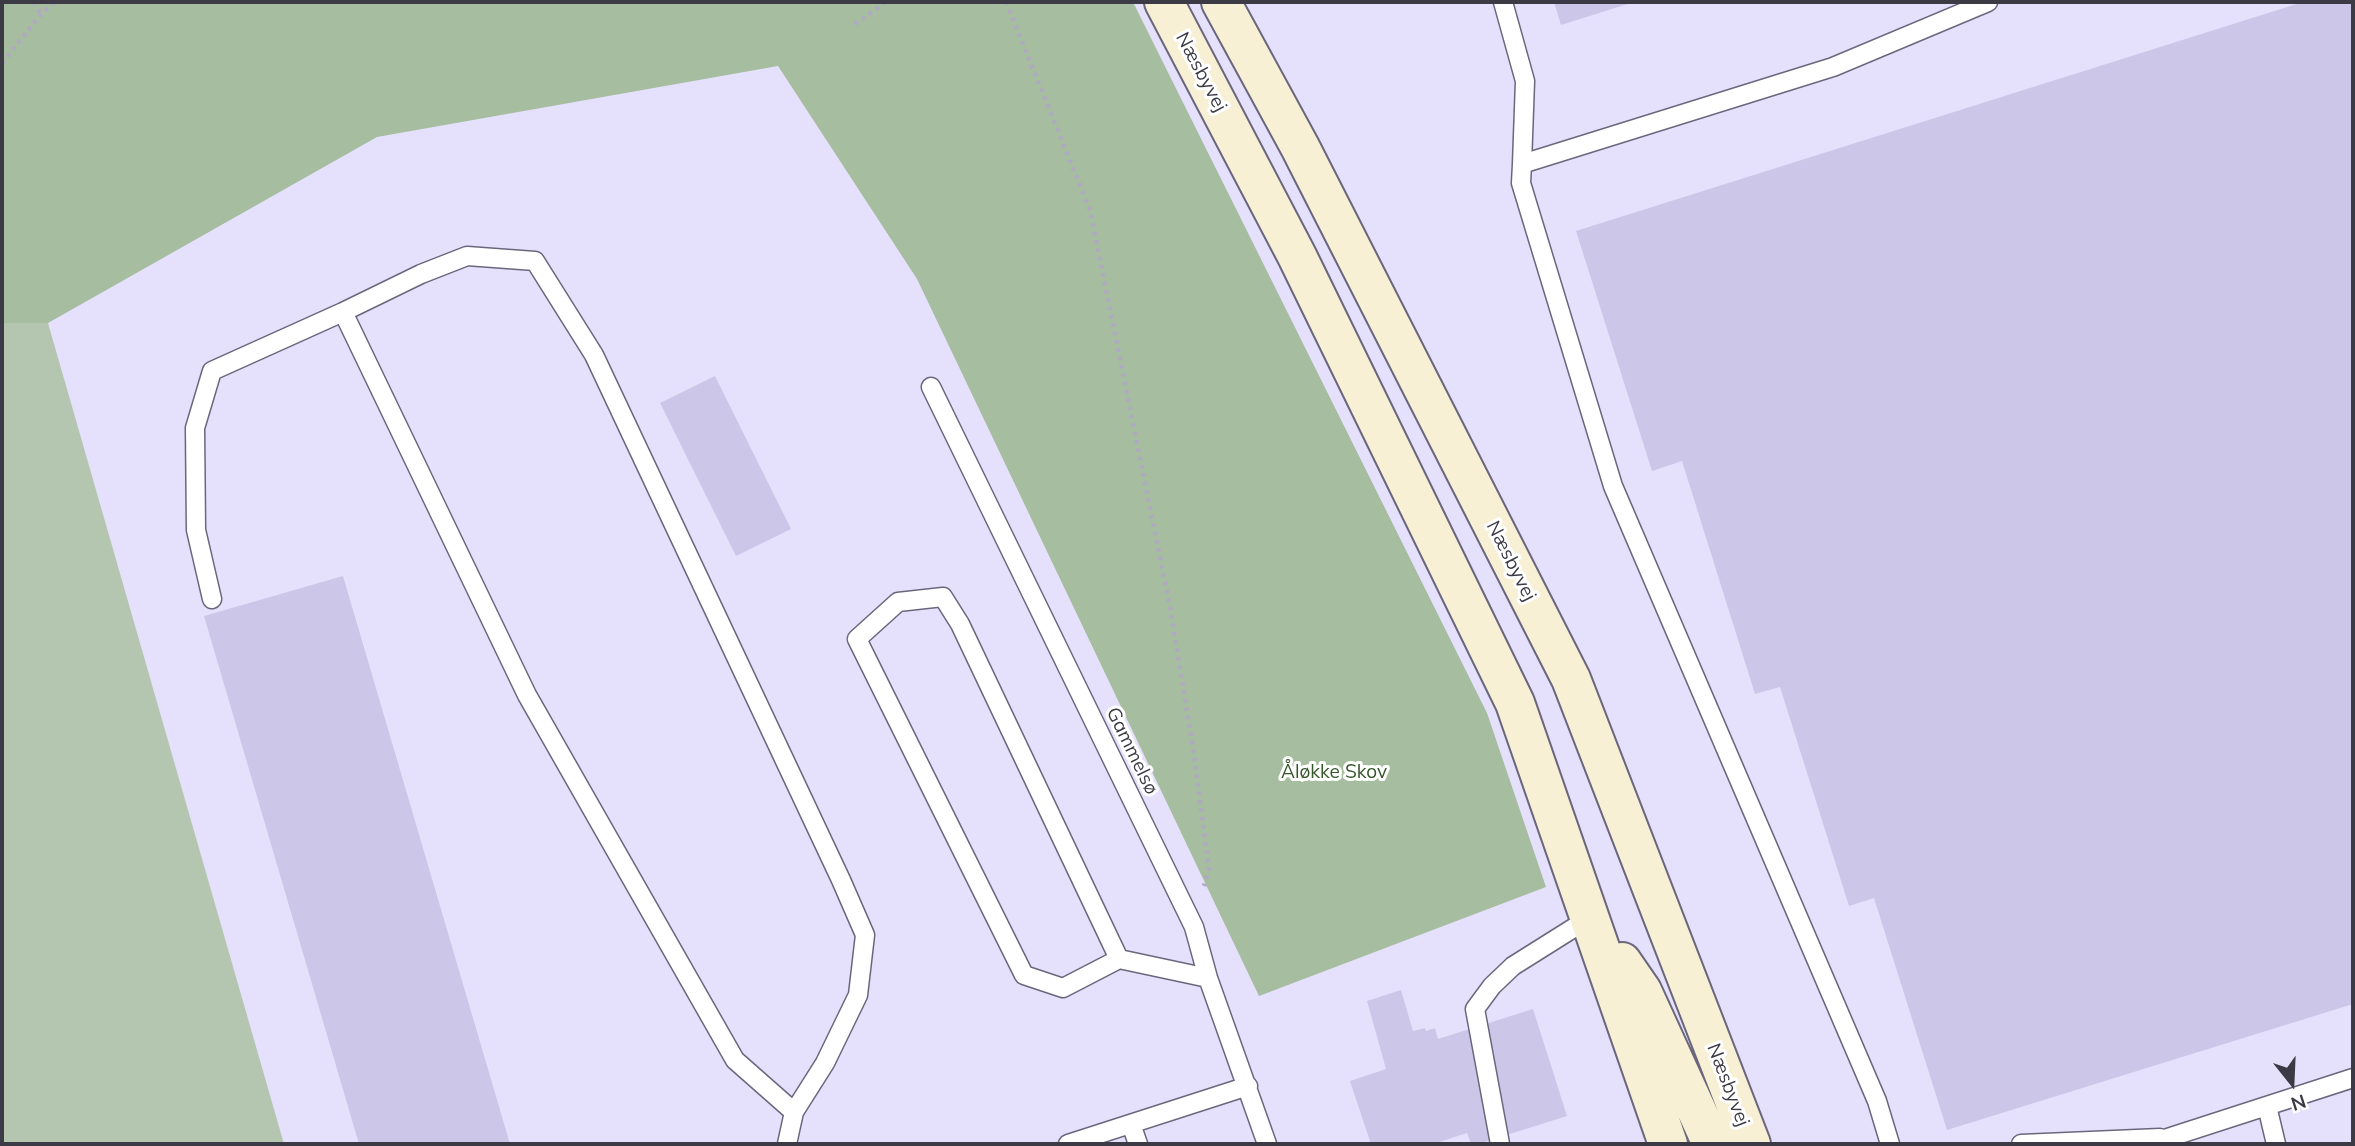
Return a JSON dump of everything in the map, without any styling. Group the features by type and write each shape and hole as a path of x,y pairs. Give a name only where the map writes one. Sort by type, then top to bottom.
{"street":[{"name":"Næsbyvej","path":"1164,2 1297,256 1515,703 1668,1144"},
{"name":"Næsbyvej","path":"1221,2 1306,159 1571,679 1751,1144"},
{"path":"1591,917 1642,991 1712,1144"}],"lane":[{"path":"1503,2 1525,81 1521,183 1613,486 1877,1101 1891,1144"},
{"path":"1522,164 1833,67 1988,2"},
{"path":"212,599 196,530 195,441 195,428 212,371 421,274 467,256 535,261 594,355 865,935 858,995 825,1063 794,1112 787,1144"},
{"path":"343,312 527,695 735,1060 794,1112"},
{"name":"Gammelsø","path":"931,387 1194,928 1208,978 1267,1144"},
{"path":"1119,959 960,624 943,597 898,602 857,639 1024,975 1062,988 1119,959 1208,978"},
{"path":"1500,1144 1475,1009 1492,986 1513,966 1591,917"},
{"path":"2149,1144 2353,1079"},
{"path":"1068,1144 1248,1086"},
{"path":"2267,1106 2276,1144"},
{"path":"1131,1124 1138,1144"},
{"path":"2021,1144 2167,1138"}],"path":[{"path":"34,2 41,14"},
{"path":"2,63 41,14 55,2"},
{"path":"855,24 886,2"},
{"path":"1006,2 1090,210 1093,224 1170,607 1195,754 1209,869 1194,928"}],"green space":[{"name":"Åløkke Skov","path":"2,2 1133,2 1487,713 1546,887 1259,996 917,279 778,66 377,137 48,323 2,323"},
{"path":"2,323 48,323 284,1144 2,1144"}],"building":[{"path":"1554,2 1634,2 1561,25"},
{"path":"2303,2 2353,2 2353,1004 1947,1130 1874,898 1849,906 1780,687 1755,694 1682,461 1652,471 1576,231"},
{"path":"715,376 791,529 736,556 660,403"},
{"path":"343,576 510,1144 359,1144 204,616"},
{"path":"1401,990 1413,1031 1435,1028 1438,1039 1533,1009 1567,1116 1478,1144 1471,1144 1467,1133 1433,1144 1371,1144 1350,1081 1386,1069 1367,1001"}]}
